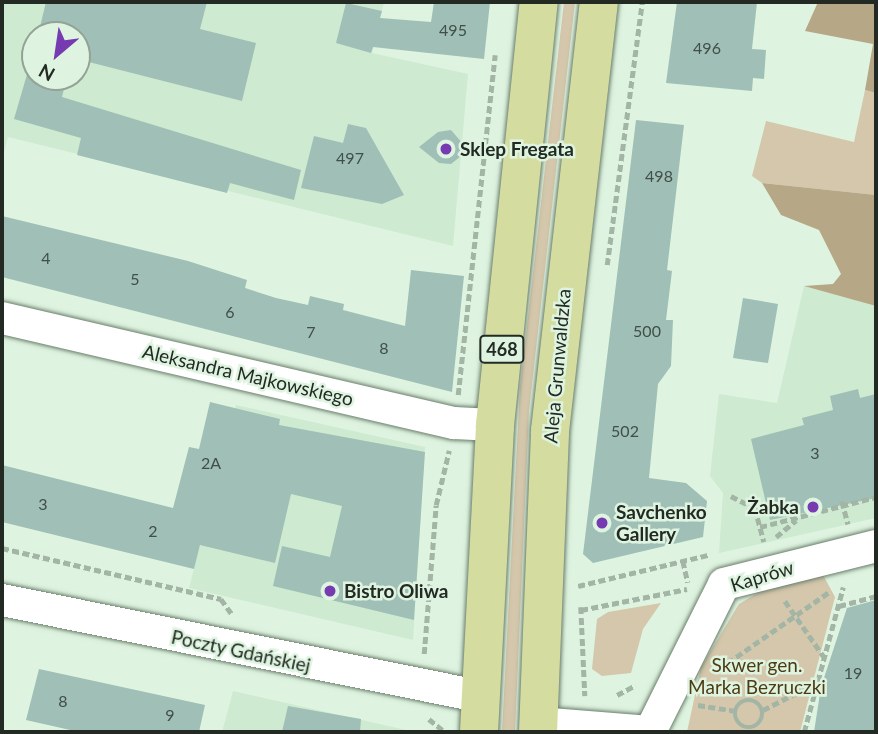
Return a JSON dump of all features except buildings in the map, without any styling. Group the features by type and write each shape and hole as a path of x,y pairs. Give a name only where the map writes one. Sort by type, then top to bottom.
{"main road":[{"name":"468","path":"480,715 495,425 540,2"},
{"name":"Aleja Grunwaldzka","path":"538,727 550,431 599,2"}],"street":[{"name":"Aleksandra Majkowskiego","path":"2,318 454,424 495,425"},
{"name":"Kaprów","path":"650,732 724,584 876,546"},
{"name":"Poczty Gdańskiej","path":"2,600 480,715"},
{"path":"538,727 650,732"}],"path":[{"path":"607,269 642,2"},
{"path":"422,667 436,505 454,424 496,43"},
{"path":"731,496 755,508 765,547 799,517"},
{"path":"760,527 876,497"},
{"path":"843,504 846,514"},
{"path":"2,548 221,599 238,622"},
{"path":"576,573 581,610 585,699"},
{"path":"756,575 779,592 824,658"},
{"path":"804,732 844,583"},
{"path":"581,610 724,584"},
{"path":"710,674 836,588"},
{"path":"838,607 876,596"},
{"path":"607,697 640,682"},
{"path":"734,711 740,726 758,729 763,710 818,682"},
{"path":"585,686 595,695"},
{"path":"687,703 734,711 750,700 763,710"}],"shaded area":[{"path":"2,2 384,2 372,53 468,74 453,246 8,137 2,159"},
{"path":"818,2 876,2 876,93 865,90 873,44 805,31"},
{"path":"762,183 876,195 876,306 804,286 833,284 841,274 819,230 781,215"},
{"path":"804,286 876,306 876,518 719,553 723,493 710,476 719,394 777,403"},
{"path":"236,405 425,447 413,640 189,588"},
{"path":"233,691 415,732 222,732"}],"green space":[{"path":"564,2 575,2 529,411 515,732 502,732 520,387"},
{"path":"865,90 876,93 876,195 762,183 752,176 766,121 854,142"},
{"name":"Skwer gen. Marka Bezruczki","path":"822,573 835,597 800,732 687,732 701,667 739,604 769,586"},
{"path":"661,603 643,629 631,673 602,676 592,669 597,619 608,612"}],"place":[{"name":"Sklep Fregata","path":"446,149"},
{"name":"Żabka","path":"813,507"},
{"name":"Savchenko Gallery","path":"602,523"},
{"name":"Bistro Oliwa","path":"330,591"}]}
